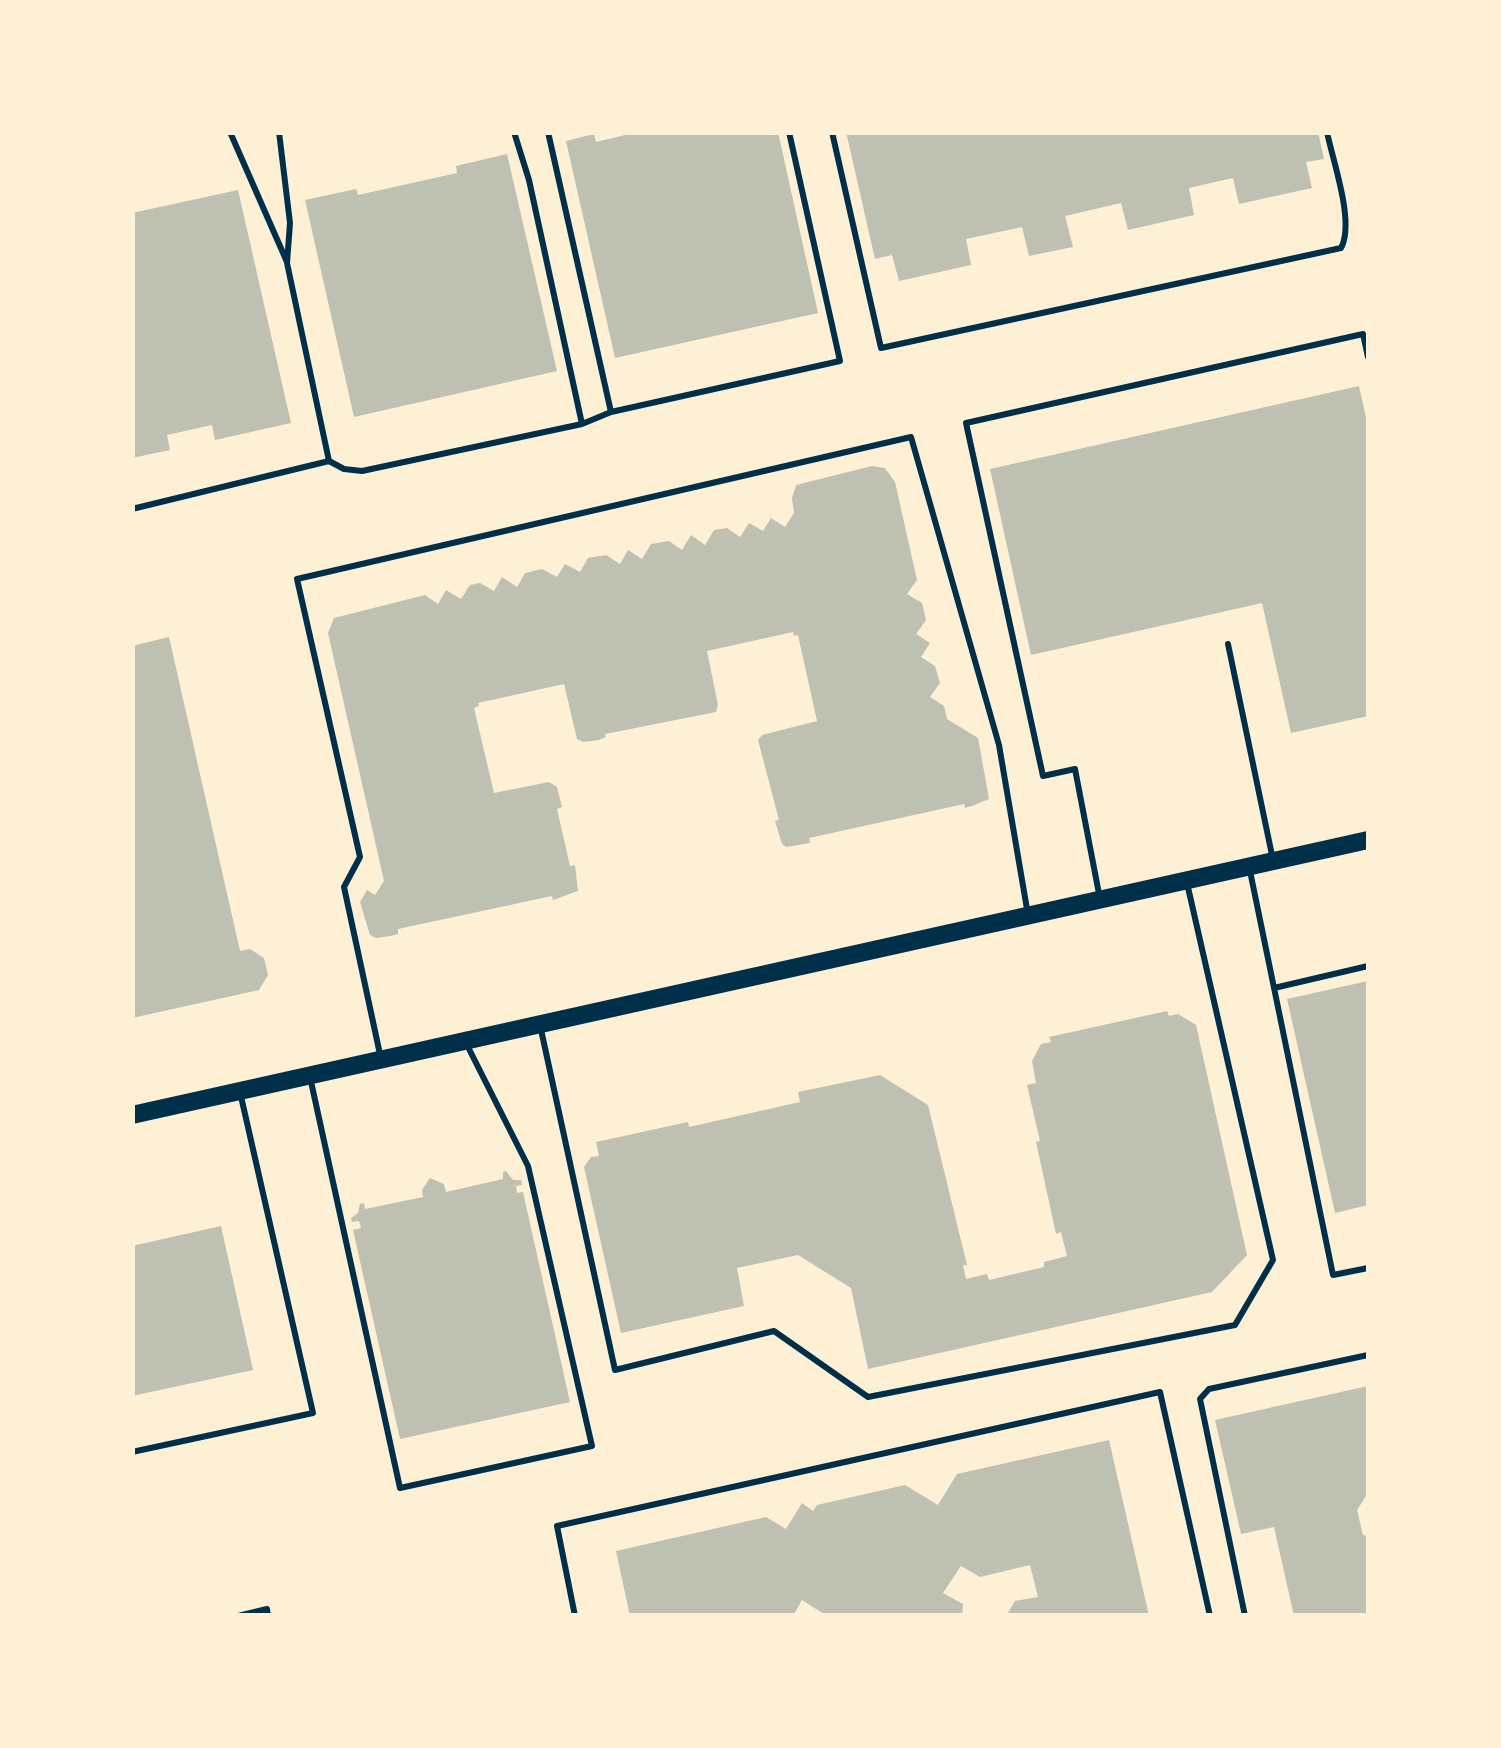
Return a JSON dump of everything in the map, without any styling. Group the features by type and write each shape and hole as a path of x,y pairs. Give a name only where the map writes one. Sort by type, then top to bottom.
{"street":[{"path":"132,1115 1368,840"}],"lane":[{"path":"230,132 287,263 328,461"},
{"path":"279,132 290,209 287,263"},
{"path":"514,132 529,180 582,424"},
{"path":"548,132 611,412"},
{"path":"132,509 328,461 344,469 362,471 582,424 611,412 840,360 789,132"},
{"path":"832,132 881,348 1342,248 1347,237 1346,219 1327,132"},
{"path":"1100,900 1075,769 1043,776 966,423 1364,334 1368,358"},
{"path":"382,1059 344,887 360,857 297,579 892,441 911,437 976,662 1007,777 1028,916"},
{"path":"1228,644 1273,862"},
{"path":"1249,867 1333,1275 1368,1268"},
{"path":"540,1024 615,1370 774,1331 868,1397 1235,1325 1273,1260 1186,881"},
{"path":"1274,988 1368,966"},
{"path":"310,1075 400,1488 592,1446 528,1166 465,1040"},
{"path":"132,1452 313,1413 240,1090"},
{"path":"1244,1616 1200,1398 1209,1389 1368,1355"},
{"path":"575,1616 557,1526 1160,1392 1210,1616"},
{"path":"238,1616 267,1609 268,1616"}],"building":[{"path":"638,132 778,132 818,313 615,358 566,141 594,134 596,142"},
{"path":"846,132 1318,132 1324,159 1306,162 1312,188 1239,204 1233,178 1189,188 1194,215 1128,230 1121,203 1065,216 1073,247 1029,256 1022,227 966,239 971,265 899,281 892,255 875,259"},
{"path":"507,154 557,371 354,417 305,200 356,189 358,195 457,173 456,166"},
{"path":"238,190 291,423 215,440 212,425 167,435 170,450 132,458 132,213"},
{"path":"1359,386 1368,427 1368,716 1291,733 1262,603 1031,655 990,469"},
{"path":"872,466 885,468 895,482 917,580 907,594 922,603 926,620 916,634 930,643 921,657 935,666 940,683 930,697 944,706 947,719 978,738 989,799 965,808 964,804 809,838 810,843 786,847 782,844 758,740 762,735 817,721 798,635 793,632 707,651 718,705 716,712 605,734 599,740 577,739 564,684 478,703 474,708 494,793 549,782 557,787 562,807 557,809 570,866 575,865 578,891 553,900 552,896 398,929 398,934 390,936 370,935 360,902 367,890 375,895 384,881 328,633 334,618 425,595 438,604 446,590 461,599 470,585 480,583 494,591 502,577 517,587 525,573 542,569 557,577 565,564 580,572 588,558 606,555 620,564 628,550 642,559 651,544 669,541 682,550 691,535 705,545 714,530 727,528 740,537 749,523 763,531 771,518 785,527 794,513 792,498 796,485"},
{"path":"169,637 240,951 250,949 264,958 268,975 259,990 132,1018 132,646"},
{"path":"1368,981 1368,1205 1335,1213 1287,999"},
{"path":"1167,1011 1169,1016 1178,1014 1196,1025 1247,1255 1212,1292 868,1369 851,1288 798,1255 737,1268 744,1306 621,1333 584,1167 591,1157 599,1156 596,1142 688,1122 689,1127 800,1102 798,1092 880,1075 928,1105 967,1265 963,1265 966,1279 987,1274 989,1280 1044,1267 1044,1262 1067,1256 1061,1232 1056,1234 1027,1085 1036,1083 1032,1061 1041,1044 1051,1042 1049,1037"},
{"path":"506,1171 513,1180 521,1180 522,1185 516,1186 517,1193 523,1192 570,1402 400,1439 353,1230 361,1228 359,1221 352,1222 351,1218 358,1213 360,1204 364,1203 365,1209 423,1197 422,1190 430,1178 444,1184 446,1192 503,1179"},
{"path":"221,1226 253,1370 132,1396 132,1246"},
{"path":"1368,1386 1368,1493 1357,1510 1363,1535 1368,1536 1368,1616 1294,1616 1274,1527 1241,1534 1215,1420"},
{"path":"1109,1440 1149,1616 1006,1616 1015,1601 1038,1597 1030,1565 980,1577 961,1566 943,1593 963,1604 962,1616 827,1616 802,1600 793,1616 630,1616 616,1551 766,1517 786,1529 802,1503 813,1511 817,1505 905,1485 938,1505 957,1474"}]}
